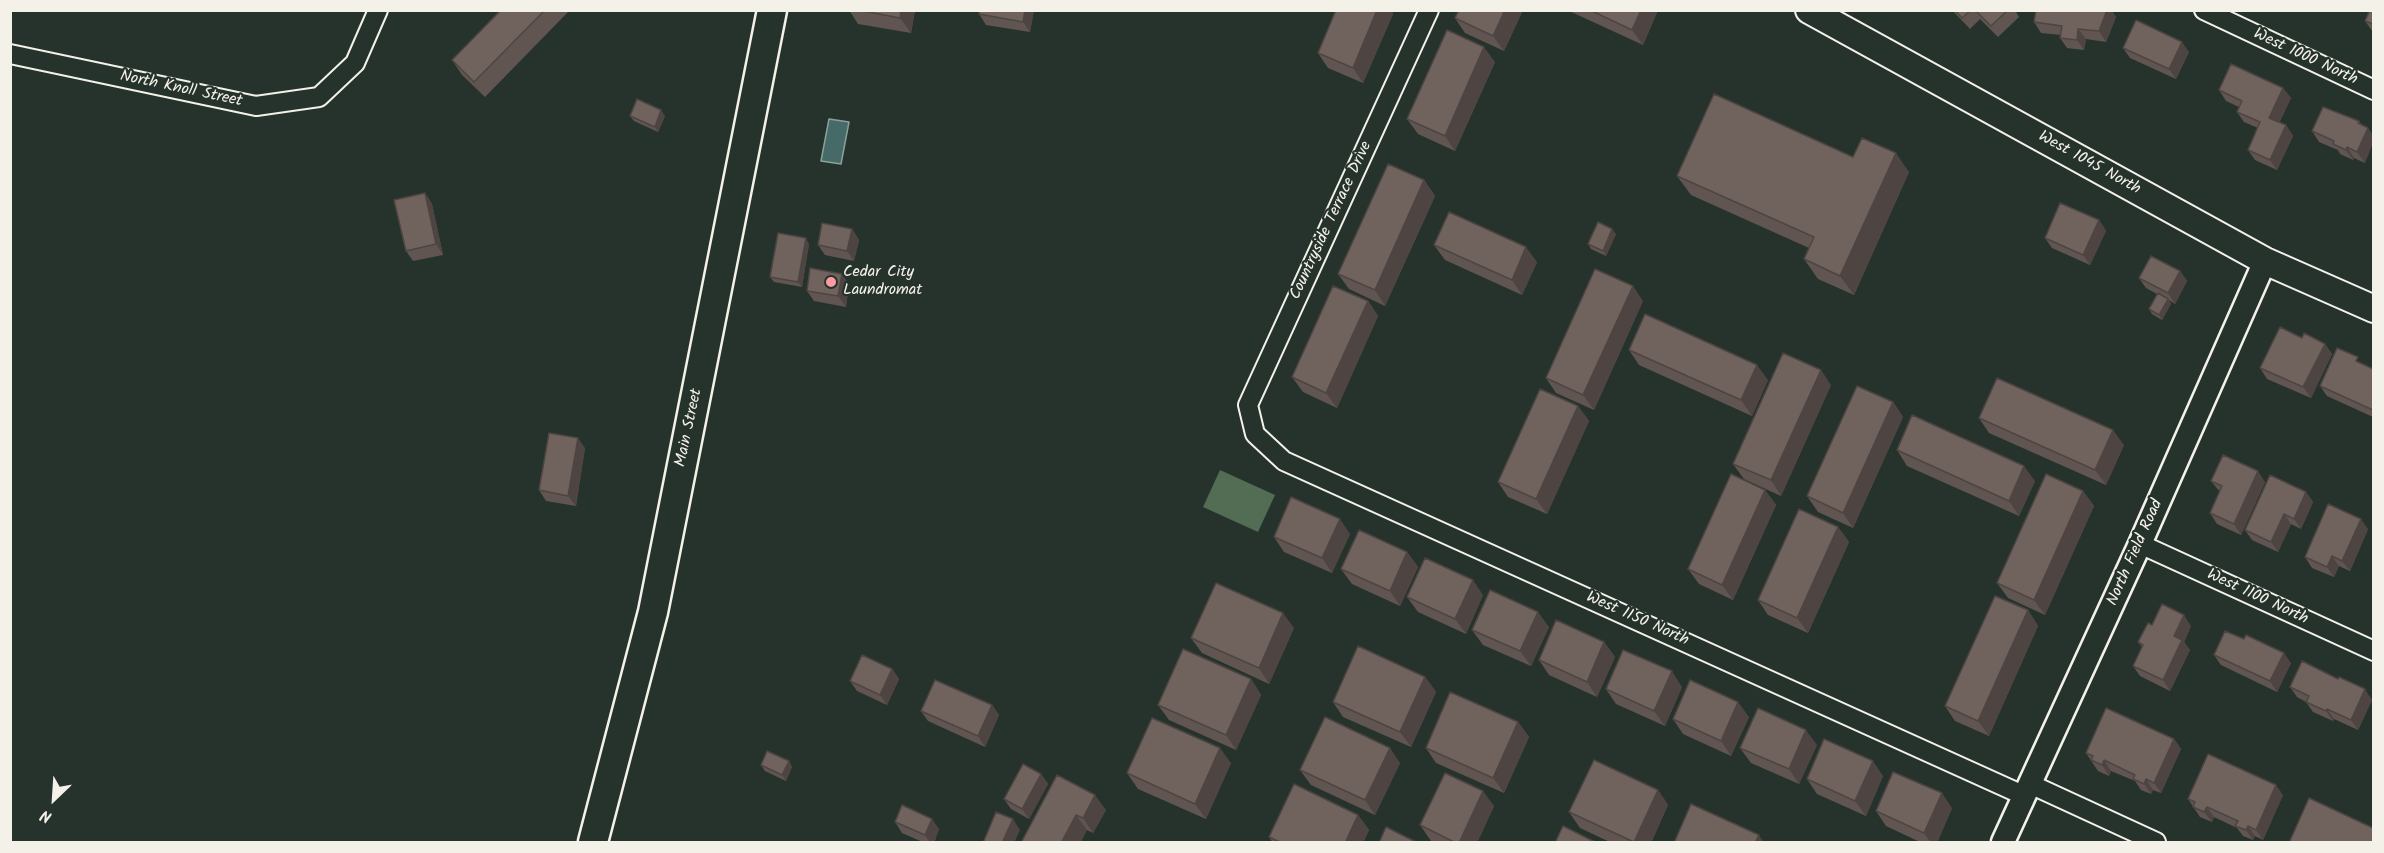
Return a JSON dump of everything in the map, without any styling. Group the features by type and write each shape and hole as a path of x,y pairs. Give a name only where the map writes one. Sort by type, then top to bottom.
{"main road":[{"name":"Main Street","path":"593,843 652,612 772,10"},
{"name":"West 1045 North","path":"1809,10 2265,261 2373,309"}],"street":[{"name":"North Knoll Street","path":"10,54 256,106 320,97 355,63 378,10"},
{"name":"Countryside Terrace Drive","path":"1255,434 1248,405 1429,10"},
{"name":"West 1000 North","path":"2204,10 2373,90"},
{"name":"North Field Road","path":"2003,843 2140,544 2265,261"},
{"name":"West 1150 North","path":"1255,434 1284,461 2027,790 2156,843"},
{"name":"West 1100 North","path":"2140,544 2373,651"}],"green space":[{"path":"1220,470 1275,495 1258,532 1203,507"}],"water":[{"path":"829,119 849,122 841,164 821,161"}],"building":[{"path":"501,10 545,10 474,82 452,60"},
{"path":"858,10 901,10 900,18"},
{"path":"979,10 1025,10 1023,22 979,14"},
{"path":"1336,10 1377,10 1353,68 1318,53"},
{"path":"1459,10 1505,10 1493,36 1455,18"},
{"path":"1590,10 1641,10 1632,30"},
{"path":"1955,10 1971,10 1962,18"},
{"path":"1975,10 2008,10 1991,26"},
{"path":"2036,10 2107,10 2099,31 2078,29 2077,40 2060,38 2062,26 2034,22"},
{"path":"2370,10 2373,10 2373,24 2365,21"},
{"path":"2136,20 2182,42 2169,69 2123,48"},
{"path":"1447,30 1484,47 1445,136 1407,119"},
{"path":"2231,64 2283,88 2269,118 2286,125 2270,160 2248,150 2260,122 2237,112 2242,101 2219,90"},
{"path":"1714,94 1853,157 1862,138 1896,153 1840,276 1804,259 1814,237 1677,176"},
{"path":"637,99 661,110 655,127 630,116"},
{"path":"2323,107 2359,121 2358,123 2368,128 2357,152 2333,144 2334,141 2312,131"},
{"path":"1388,164 1424,180 1375,290 1338,274"},
{"path":"425,193 436,244 406,251 394,200"},
{"path":"2060,203 2099,220 2083,255 2045,238"},
{"path":"1449,212 1526,247 1512,280 1434,245"},
{"path":"1598,222 1612,229 1603,251 1588,244"},
{"path":"822,223 852,229 847,251 818,245"},
{"path":"778,233 806,238 798,282 770,277"},
{"path":"2151,256 2180,271 2168,293 2139,278"},
{"path":"810,268 842,274 838,296 807,291"},
{"path":"1595,269 1633,286 1583,395 1546,378"},
{"path":"1333,286 1368,301 1326,393 1292,377"},
{"path":"2158,293 2168,299 2159,315 2149,309"},
{"path":"1645,314 1757,365 1741,400 1629,350"},
{"path":"2280,327 2302,338 2304,333 2325,344 2303,387 2260,368"},
{"path":"2337,348 2358,357 2356,361 2373,369 2373,410 2320,386"},
{"path":"1783,353 1821,370 1771,480 1733,464"},
{"path":"1997,378 2113,430 2095,470 1979,418"},
{"path":"1857,386 1893,402 1843,513 1807,496"},
{"path":"1540,389 1578,406 1536,499 1498,482"},
{"path":"1912,415 2024,466 2009,501 1897,450"},
{"path":"549,433 578,438 568,496 539,490"},
{"path":"2223,455 2258,471 2234,524 2210,513 2222,486 2211,481"},
{"path":"1731,474 1765,490 1722,585 1688,569"},
{"path":"2046,474 2083,491 2034,600 1997,583"},
{"path":"2270,475 2306,492 2294,519 2284,514 2271,542 2245,530"},
{"path":"1291,497 1340,519 1322,558 1274,537"},
{"path":"2328,504 2361,519 2342,561 2332,556 2327,567 2305,557"},
{"path":"1799,509 1838,527 1797,618 1758,600"},
{"path":"1359,530 1407,552 1390,591 1341,569"},
{"path":"1425,558 1473,580 1455,619 1407,597"},
{"path":"1216,583 1283,613 1259,668 1191,638"},
{"path":"1490,590 1538,612 1520,651 1472,630"},
{"path":"1995,596 2028,610 1978,721 1945,706"},
{"path":"2162,604 2184,615 2174,636 2182,640 2163,680 2133,666 2143,645 2138,642 2148,623 2152,625"},
{"path":"1556,620 1604,642 1587,682 1539,660"},
{"path":"2225,631 2244,639 2246,635 2284,653 2270,681 2214,655"},
{"path":"1358,646 1425,677 1400,732 1333,702"},
{"path":"1183,649 1251,679 1226,735 1158,705"},
{"path":"1623,650 1672,671 1654,711 1606,689"},
{"path":"862,655 892,669 880,695 850,681"},
{"path":"2302,661 2338,679 2339,677 2365,689 2351,720 2306,702 2309,696 2290,687"},
{"path":"935,680 992,705 978,736 921,711"},
{"path":"1690,680 1738,702 1721,741 1673,719"},
{"path":"1450,692 1518,722 1493,778 1426,748"},
{"path":"1758,708 1806,730 1789,769 1740,748"},
{"path":"2106,708 2174,739 2154,783 2146,779 2144,784 2133,779 2135,775 2104,760 2102,765 2091,760 2093,756 2086,753"},
{"path":"1325,717 1390,748 1365,800 1300,770"},
{"path":"1152,718 1220,748 1195,804 1127,773"},
{"path":"1824,739 1873,761 1855,801 1807,779"},
{"path":"767,751 789,761 782,775 761,765"},
{"path":"2208,754 2276,785 2256,830 2248,826 2246,830 2235,826 2238,821 2207,807 2204,812 2193,807 2195,802 2188,799"},
{"path":"1594,760 1658,790 1634,842 1569,812"},
{"path":"1023,764 1041,774 1022,809 1004,799"},
{"path":"1893,772 1942,793 1924,833 1876,811"},
{"path":"1445,773 1483,791 1459,843 1420,825"},
{"path":"1057,775 1095,795 1083,818 1076,815 1061,843 1021,843"},
{"path":"1294,784 1358,815 1345,843 1282,843 1269,837"},
{"path":"2309,798 2373,828 2373,843 2289,843"},
{"path":"1691,804 1759,835 1755,843 1674,843"},
{"path":"902,805 932,819 925,835 895,822"},
{"path":"996,812 1013,819 1002,843 983,843"},
{"path":"1563,826 1597,843 1555,843"},
{"path":"1386,827 1418,843 1379,843"}],"place":[{"name":"Cedar City Laundromat","path":"831,282"}]}
